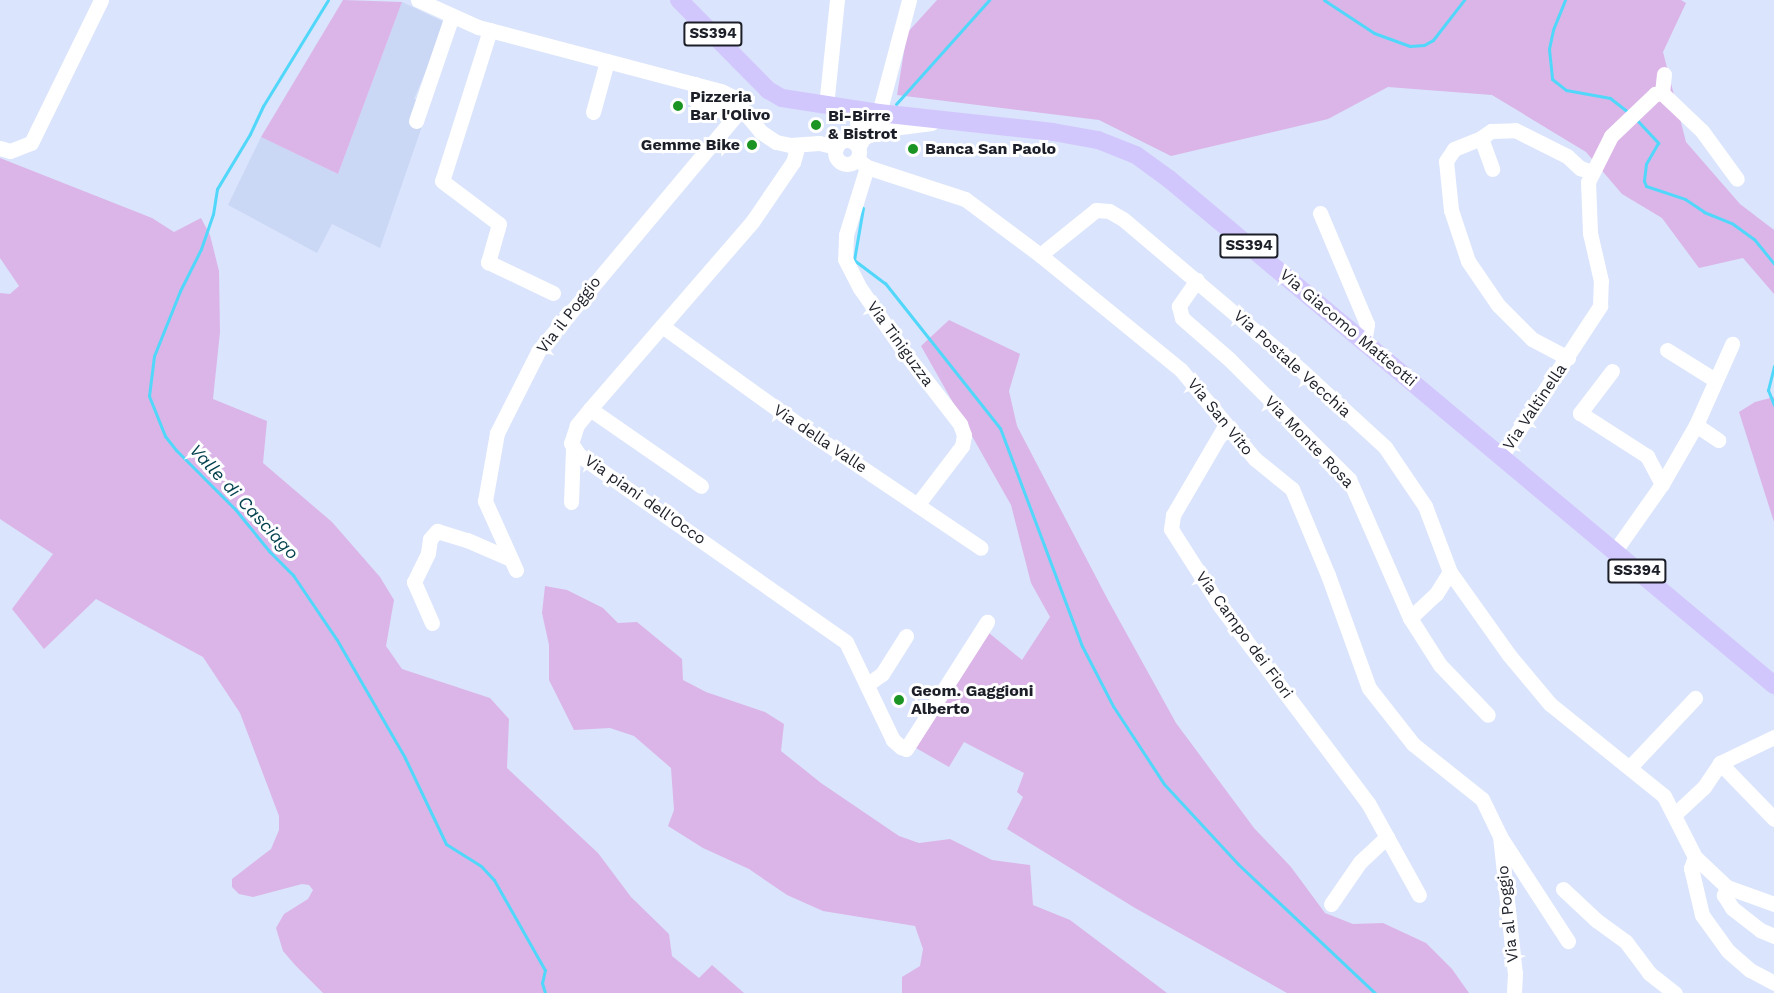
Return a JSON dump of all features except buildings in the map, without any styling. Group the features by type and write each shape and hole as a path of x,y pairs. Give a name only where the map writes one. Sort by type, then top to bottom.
{"main road":[{"name":"Via Giacomo Matteotti","path":"679,0 774,94 799,102 825,106 1098,140 1136,155 1501,457"},
{"name":"SS394","path":"1501,457 1774,685"}],"street":[{"path":"0,148 10,151 31,143 101,0"},
{"path":"418,0 490,30 694,84 695,100 721,109 731,96 766,136 782,144 819,143 837,147 846,141 965,199 1040,255"},
{"path":"825,106 837,0"},
{"path":"861,150 870,112 909,0"},
{"path":"416,121 452,16"},
{"path":"490,30 442,181 499,224 488,262 553,293"},
{"path":"593,112 607,61"},
{"path":"1664,74 1662,93 1702,131 1737,179"},
{"name":"Via Valtinella","path":"1501,457 1600,306 1601,281 1590,233 1588,182 1592,172 1611,136 1639,107 1655,94 1662,93"},
{"name":"Via il Poggio","path":"432,623 414,582 428,553 430,539 437,531 467,540 513,564 485,501 497,433 539,350 742,108"},
{"path":"837,147 836,155 840,161 847,164 885,129 958,122"},
{"name":"Via Valtinella","path":"1568,358 1532,339 1498,305 1468,261 1451,210 1446,161 1449,153 1454,149 1481,138 1491,131 1515,130 1567,156 1580,168 1592,172"},
{"path":"1481,138 1492,169"},
{"name":"Via piani dell'Occo","path":"798,145 793,162 753,222 590,409 574,431 571,443 573,449 846,642 893,740 906,749 987,622"},
{"name":"Via Tiniguzza","path":"861,150 846,235 845,259 860,288 905,353 960,424 964,435 962,446 917,505"},
{"name":"Via Postale Vecchia","path":"1040,255 1090,213 1102,210 1123,219 1197,280 1385,447 1425,506 1450,572 1509,655 1550,704 1664,795 1695,857 1727,887 1774,904"},
{"path":"1320,213 1367,324 1364,342"},
{"name":"Via San Vito","path":"1040,255 1181,370 1200,390 1225,426 1254,459 1292,489 1328,575 1355,654"},
{"name":"Via Monte Rosa","path":"1197,280 1180,303 1179,314 1229,359 1349,479 1410,618 1440,665 1488,715"},
{"name":"Via della Valle","path":"662,326 809,432 981,548"},
{"path":"1614,552 1662,484 1696,425 1732,344"},
{"path":"1667,350 1715,380"},
{"path":"1612,372 1580,413 1647,456 1662,484"},
{"path":"590,409 701,486"},
{"path":"1696,425 1718,440"},
{"name":"Via Campo dei Fiori","path":"1225,426 1173,515 1171,529 1220,606 1368,803 1419,895"},
{"path":"571,502 573,449"},
{"path":"1410,618 1436,594 1450,572"},
{"path":"867,684 882,674 906,636"},
{"name":"Via al Poggio","path":"1355,654 1369,688 1413,744 1482,799 1500,836 1568,941"},
{"path":"1630,767 1695,698"},
{"path":"1675,814 1704,787 1720,763 1774,737"},
{"path":"1720,763 1774,819"},
{"name":"Via al Poggio","path":"1500,836 1515,973 1514,993"},
{"path":"1331,904 1360,862 1387,837"},
{"name":"Via Postale Vecchia","path":"1695,857 1691,868 1702,915 1728,951 1750,970 1774,983"},
{"name":"Via Postale Vecchia","path":"1727,887 1724,895 1732,908 1760,930 1774,936"},
{"path":"1563,889 1596,920 1626,942 1649,973 1675,993"}],"shaded area":[{"path":"343,0 402,2 338,174 261,137"},
{"path":"937,0 1681,0 1686,3 1663,52 1686,142 1740,204 1774,230 1774,294 1743,258 1699,268 1662,218 1622,194 1586,152 1492,95 1388,87 1328,119 1171,156 1099,120 897,95 907,33"},
{"path":"402,2 446,23 414,99 430,103 380,248 332,224 317,253 228,205 261,137 338,174"},
{"path":"0,158 152,218 174,232 201,218 210,235 219,271 220,332 213,399 267,421 263,463 332,522 380,577 394,600 386,646 402,669 490,698 509,719 507,768 598,853 631,897 669,934 672,956 699,978 712,965 744,993 323,993 295,965 283,951 276,928 284,914 308,899 313,890 309,885 302,884 253,897 239,894 232,887 232,879 271,849 279,830 279,816 240,713 203,657 96,599 44,649 12,609 53,554 0,519 0,293 10,294 19,286 0,258"},
{"path":"949,320 1020,354 1009,391 1017,426 1108,600 1176,723 1254,828 1291,867 1325,913 1353,924 1383,923 1426,943 1452,969 1469,993 1287,993 1135,908 1007,829 1023,797 1017,792 1024,773 964,742 949,767 916,748 989,633 1022,660 1050,617 1031,583 1011,505 921,346"},
{"path":"1774,397 1774,522 1739,412 1755,402"},
{"path":"545,586 567,590 603,608 618,623 637,622 682,659 683,680 706,692 765,712 784,724 781,751 821,783 899,836 919,843 950,839 992,860 1030,865 1033,905 1070,920 1167,993 902,993 902,977 920,966 923,949 915,926 823,911 787,895 749,869 703,848 668,826 674,810 671,768 634,736 610,728 574,730 549,680 549,645 542,613"}],"waterway":[{"name":"Valle di Casciago","path":"328,0 263,106 250,134 217,189 213,214 201,249 180,291 154,356 149,396 165,436 235,509 270,552 293,575 337,640 405,758 446,844 481,866 494,880 545,970 542,983 545,993"},
{"path":"896,104 989,0"},
{"path":"1324,0 1374,33 1410,46 1424,45 1433,40 1464,0"},
{"path":"1565,0 1553,30 1549,49 1552,79 1566,90 1610,98 1629,113"},
{"path":"1636,119 1658,143 1646,164 1644,181 1646,186 1685,199 1704,212 1733,224 1754,239 1774,264"},
{"path":"863,208 854,260 885,283 1000,428 1082,646 1113,706 1164,784 1238,864 1375,993"},
{"path":"1774,366 1768,390 1774,405"}],"place":[{"name":"Pizzeria Bar l'Olivo","path":"678,106"},
{"name":"Bi-Birre & Bistrot","path":"816,125"},
{"name":"Gemme Bike","path":"752,145"},
{"name":"Banca San Paolo","path":"913,149"},
{"name":"Geom. Gaggioni Alberto","path":"899,700"}]}
